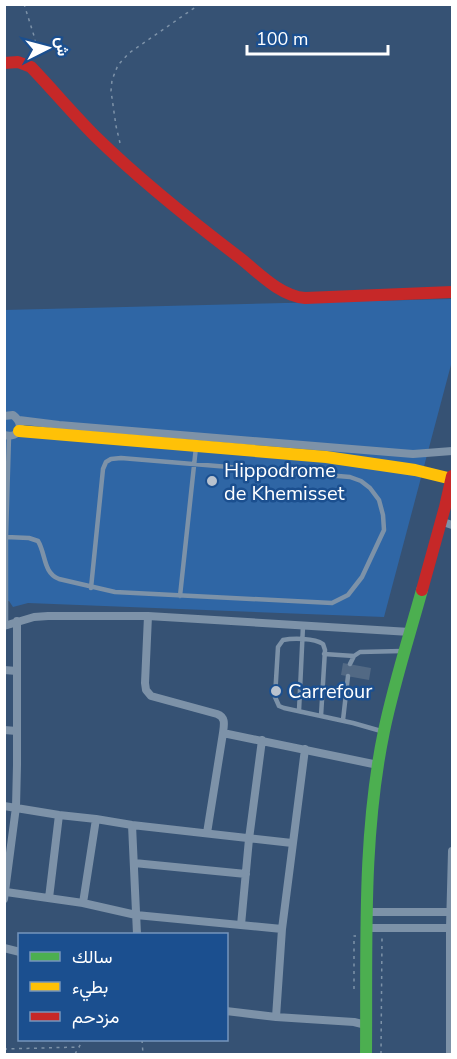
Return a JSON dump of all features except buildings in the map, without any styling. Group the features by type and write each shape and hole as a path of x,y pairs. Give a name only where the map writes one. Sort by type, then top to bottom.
{"street":[{"path":"4,63 25,63 34,70 95,136 123,162 214,238 276,286 294,297 453,292"},
{"path":"5,415 13,416 13,431 412,454 453,451"},
{"path":"196,441 326,457 415,470 452,478 446,523 404,651 378,765 370,838 366,912 366,1054"},
{"path":"5,625 48,616 148,616 410,632"},
{"path":"148,616 146,690 151,696 221,715 224,722 207,833"},
{"path":"17,621 16,807 5,895 83,903 136,915 282,929"},
{"path":"4,670 17,672"},
{"path":"4,730 17,731"},
{"path":"223,733 378,765"},
{"path":"241,925 262,740"},
{"path":"276,1017 282,929 305,749"},
{"path":"4,806 132,825 292,843"},
{"path":"49,898 59,815"},
{"path":"83,903 96,819"},
{"path":"132,825 137,933"},
{"path":"450,1054 453,851"},
{"path":"134,863 246,874"},
{"path":"366,912 451,912"},
{"path":"367,928 451,928"},
{"path":"228,1011 366,1025"}],"lane":[{"path":"5,625 5,559 13,431"},
{"path":"180,596 196,441"},
{"path":"6,537 29,538 38,541 50,575 91,588 115,592 332,603 348,595 362,577 384,531 383,514 379,500 370,488 362,481 350,477 111,459 106,462 103,469 91,588"},
{"path":"300,711 303,626"},
{"path":"321,716 324,647 321,642 285,639 279,644 275,697 281,708 300,711 321,716 343,720 384,732"},
{"path":"324,654 354,656 364,651 404,651"},
{"path":"350,664 354,656"},
{"path":"343,720 348,676"}],"path":[{"path":"24,4 35,39 37,53 34,70"},
{"path":"123,162 111,91 112,80 118,65 129,53 200,4"},
{"path":"75,1054 83,1041"},
{"path":"4,1050 80,1047"}],"shaded area":[{"name":"Hippodrome de Khemisset","path":"452,299 452,361 384,617 28,603 13,607 9,601 5,601 4,310"}],"traffic: fast":[{"path":"366,1054 367,892 372,811 388,713 422,590"}],"traffic: slow":[{"path":"19,431 326,457 415,470 452,479"}],"traffic: jam":[{"path":"4,63 18,62 31,67 88,129 130,169 262,277 287,293 305,298 452,292"},
{"path":"422,590 452,476"}],"place":[{"name":"Hippodrome de Khemisset","path":"212,481"},
{"name":"Carrefour","path":"276,691"}]}
